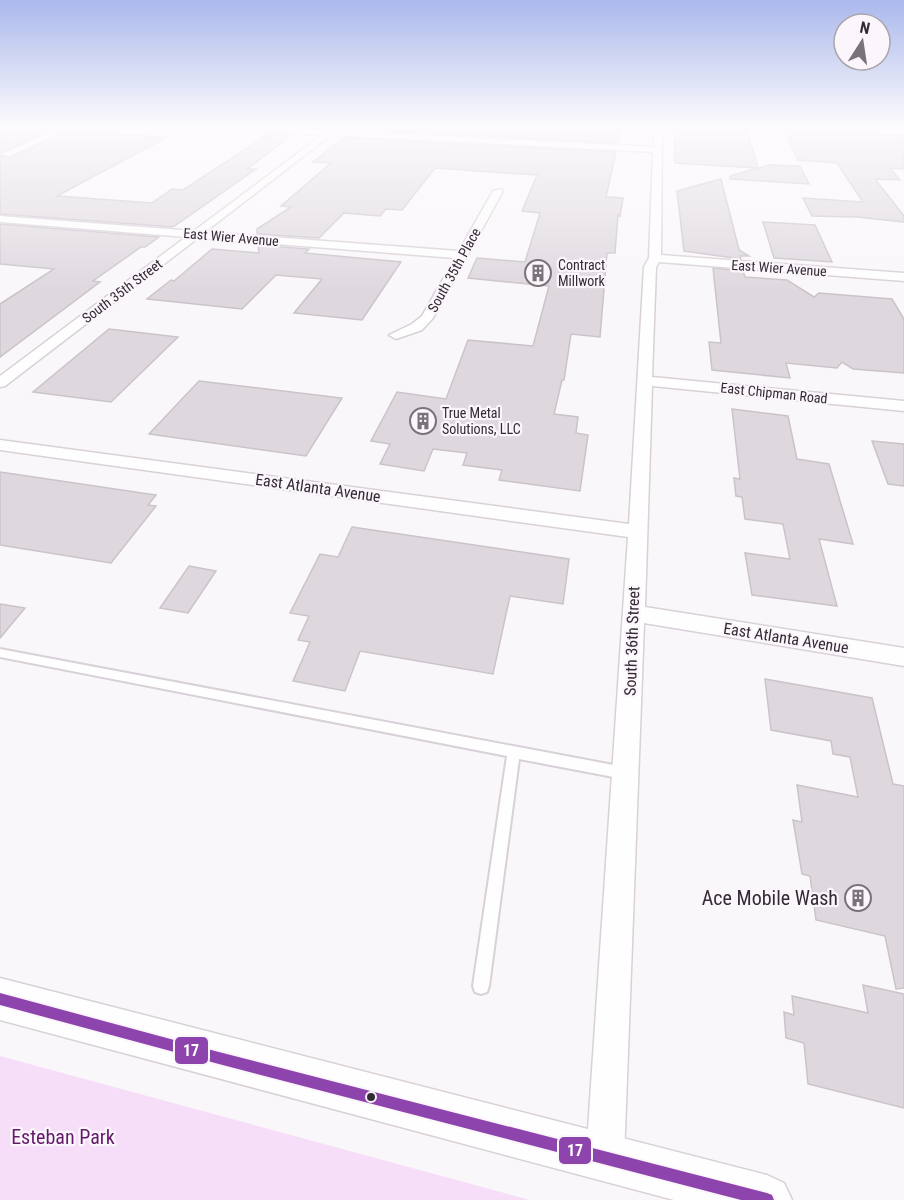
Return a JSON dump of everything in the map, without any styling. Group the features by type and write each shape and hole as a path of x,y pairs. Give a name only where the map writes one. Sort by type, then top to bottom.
{"street":[{"name":"South 35th Street","path":"0,383 266,181"},
{"name":"South 36th Street","path":"604,1159 626,774 650,267 654,258 655,181"},
{"name":"South 35th Place","path":"396,335 417,327 427,318 498,191"},
{"name":"East Wier Avenue","path":"0,219 462,255"},
{"name":"East Wier Avenue","path":"654,258 904,277"},
{"name":"East Chipman Road","path":"644,381 904,406"},
{"name":"East Atlanta Avenue","path":"0,445 637,532"},
{"name":"East Atlanta Avenue","path":"633,613 904,657"},
{"path":"0,999 767,1200"}],"lane":[{"path":"0,652 626,774"},
{"path":"481,986 514,751"}],"green space":[{"name":"Esteban Park","path":"0,1056 530,1200 0,1200"}],"building":[{"path":"0,181 85,181 57,196 152,203 172,189 183,190 197,181 239,181 173,227 0,214"},
{"path":"310,181 425,181 402,210 386,209 380,216 344,213 319,238 257,234 257,229 291,207 281,206"},
{"path":"534,181 610,181 606,197 623,198 620,216 618,215 615,253 607,253 600,337 571,334 564,380 562,380 554,414 578,417 576,433 588,435 580,491 499,480 502,470 463,465 467,453 433,449 424,471 380,464 390,444 371,441 397,392 446,399 468,340 533,346 549,286 468,278 477,258 525,262 540,213 522,211"},
{"path":"722,181 739,250 749,256 740,256 741,259 684,251 677,191"},
{"path":"762,181 808,181 809,184"},
{"path":"849,181 877,181 904,216 904,222 857,217 812,216 803,198 863,202"},
{"path":"763,222 815,225 832,262 774,258"},
{"path":"0,224 159,237 93,281 100,282 0,357 0,304 54,269 0,264"},
{"path":"258,245 309,249 305,253 401,262 362,320 294,313 322,279 276,275 242,309 147,299 171,280 174,281 212,249 259,253"},
{"path":"713,268 743,271 745,277 787,280 814,297 819,293 892,299 904,319 904,373 853,369 842,362 837,368 786,363 790,378 712,370 709,342 721,343"},
{"path":"109,329 178,337 111,402 33,392"},
{"path":"199,381 342,398 306,456 149,434"},
{"path":"732,409 788,416 797,459 829,464 853,544 819,539 837,606 752,595 745,553 790,559 783,524 745,519 742,497 736,496 734,478 740,479"},
{"path":"872,441 904,444 904,486 888,484"},
{"path":"0,472 156,495 148,505 156,506 111,563 0,545"},
{"path":"352,527 569,559 563,604 510,596 493,674 360,651 345,691 293,681 310,642 298,640 309,616 290,613 320,554 338,557"},
{"path":"189,566 216,571 188,613 160,608"},
{"path":"0,604 25,608 0,638"},
{"path":"765,679 872,698 893,784 904,786 904,988 896,989 885,936 816,920 810,876 802,874 793,820 802,822 797,785 858,797 850,757 833,754 831,741 771,730"},
{"path":"863,985 904,994 904,1108 808,1084 804,1043 786,1038 784,1012 794,1015 792,996 868,1013"}],"transit line":[{"name":"17","path":"0,999 767,1200"}],"place":[{"name":"Contract Millwork","path":"538,273"},
{"name":"True Metal Solutions, LLC","path":"423,421"},
{"name":"Ace Mobile Wash","path":"858,898"}]}
